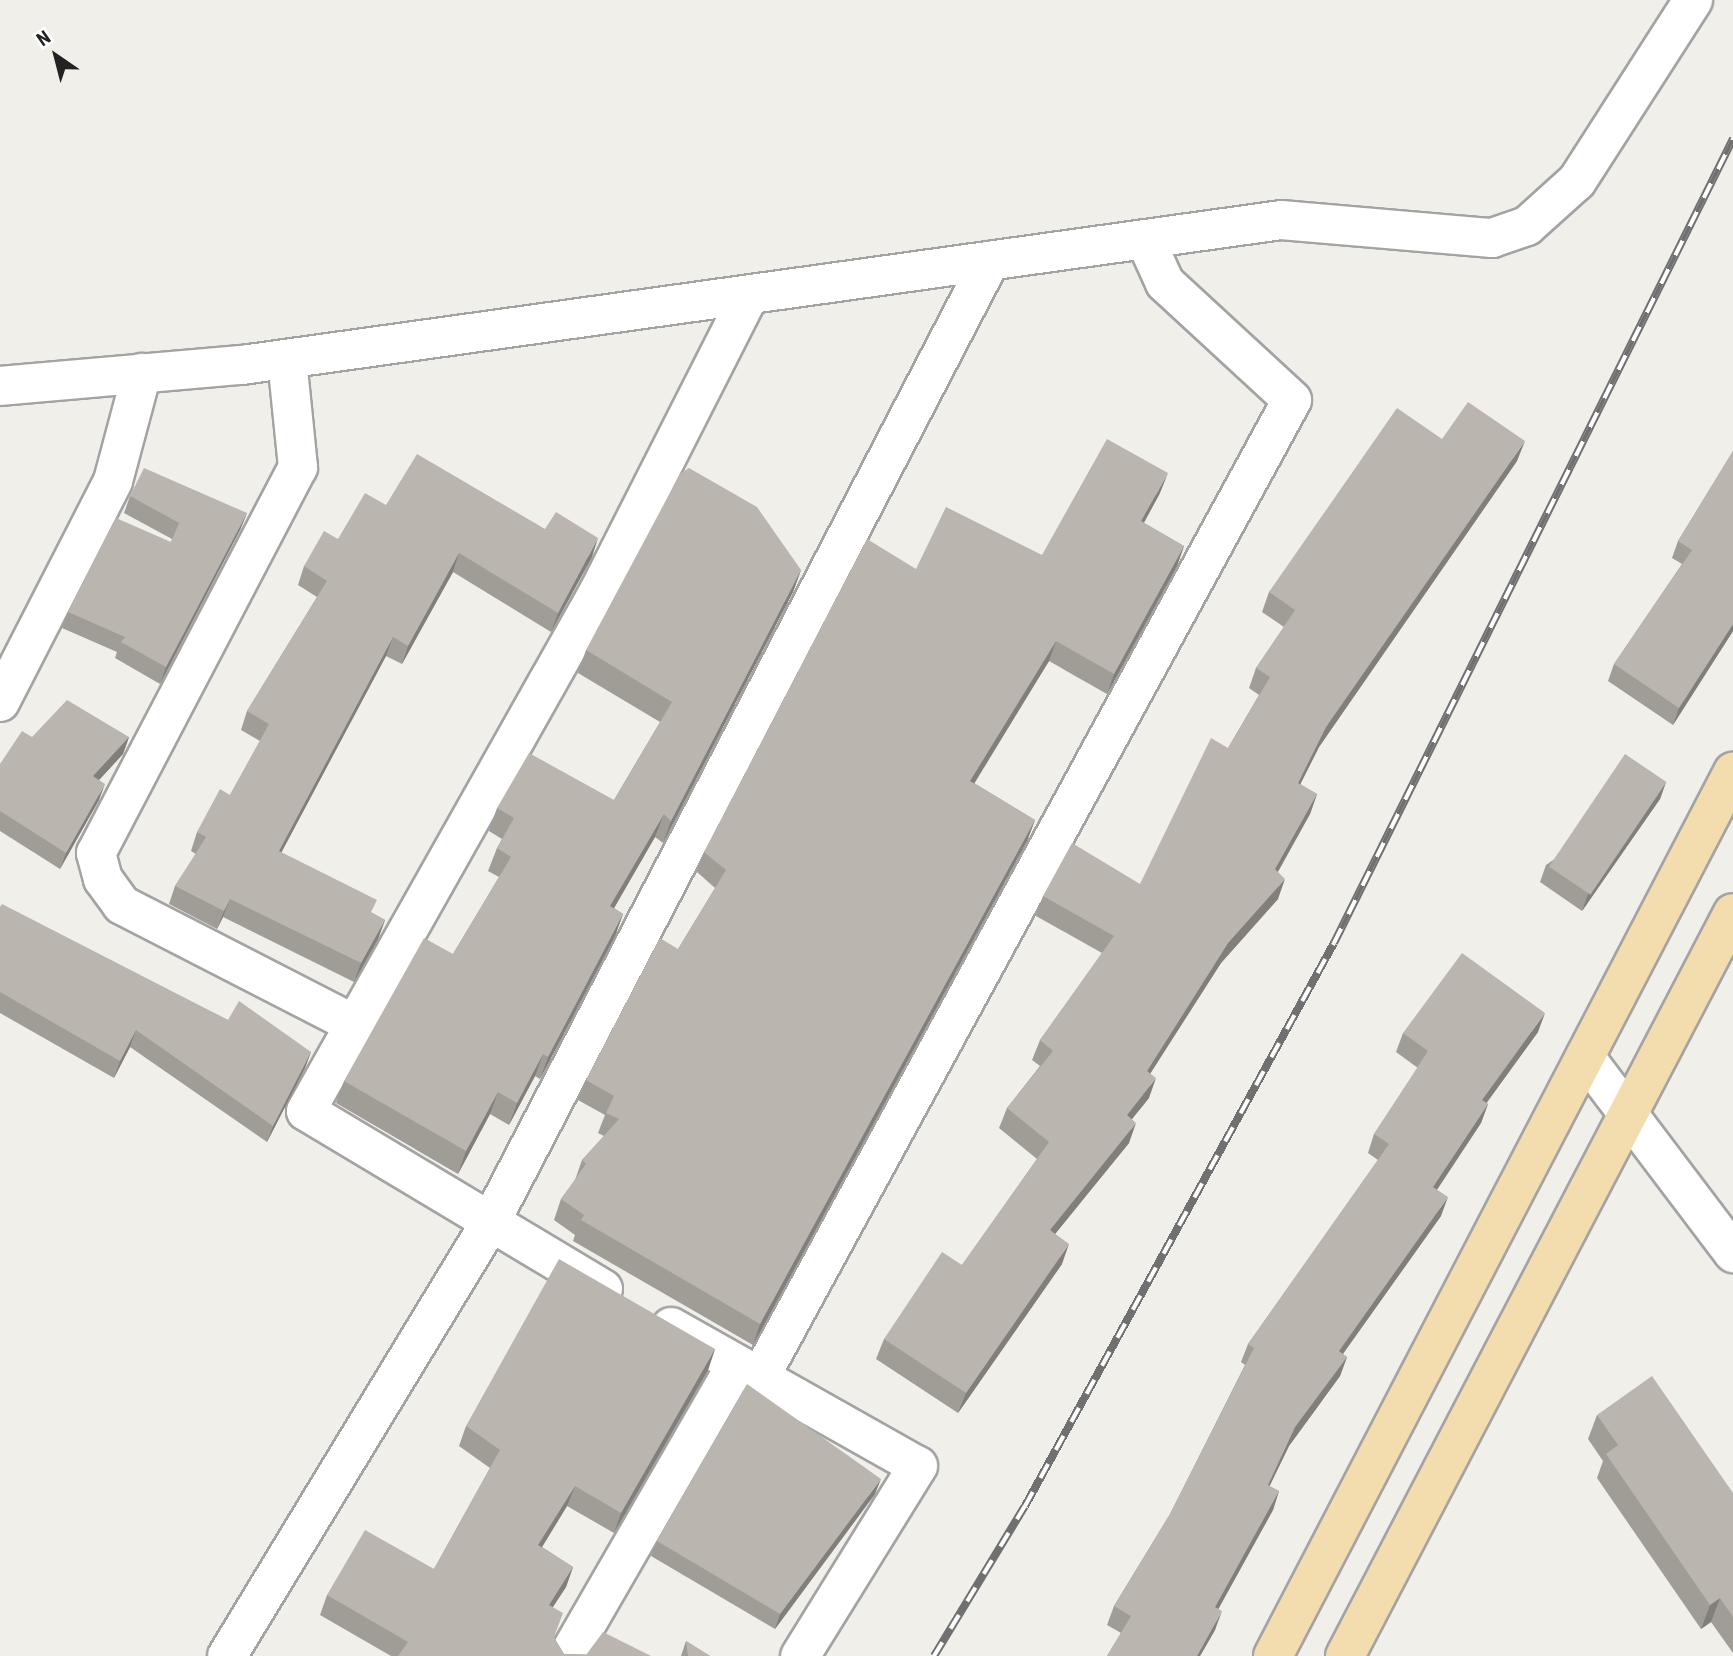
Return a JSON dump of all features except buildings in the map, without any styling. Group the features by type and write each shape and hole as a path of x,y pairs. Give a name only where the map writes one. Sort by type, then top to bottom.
{"main road":[{"path":"1273,1656 1733,772"},
{"path":"1345,1656 1733,913"}],"street":[{"path":"0,386 287,359 1280,220 1492,237 1527,226 1577,181 1693,0"},
{"path":"568,1656 748,1371 1292,400 1165,283 1145,239"},
{"path":"227,1656 490,1223 990,261"},
{"path":"749,295 599,591 306,1111 636,1308 918,1466 800,1656"},
{"path":"287,359 298,467 96,853 103,879 121,905 355,1025"},
{"path":"0,702 113,481 142,373"},
{"path":"1585,1057 1630,1110 1728,1237"}],"railway":[{"path":"934,1656 1025,1506 1334,943 1733,139"}]}
